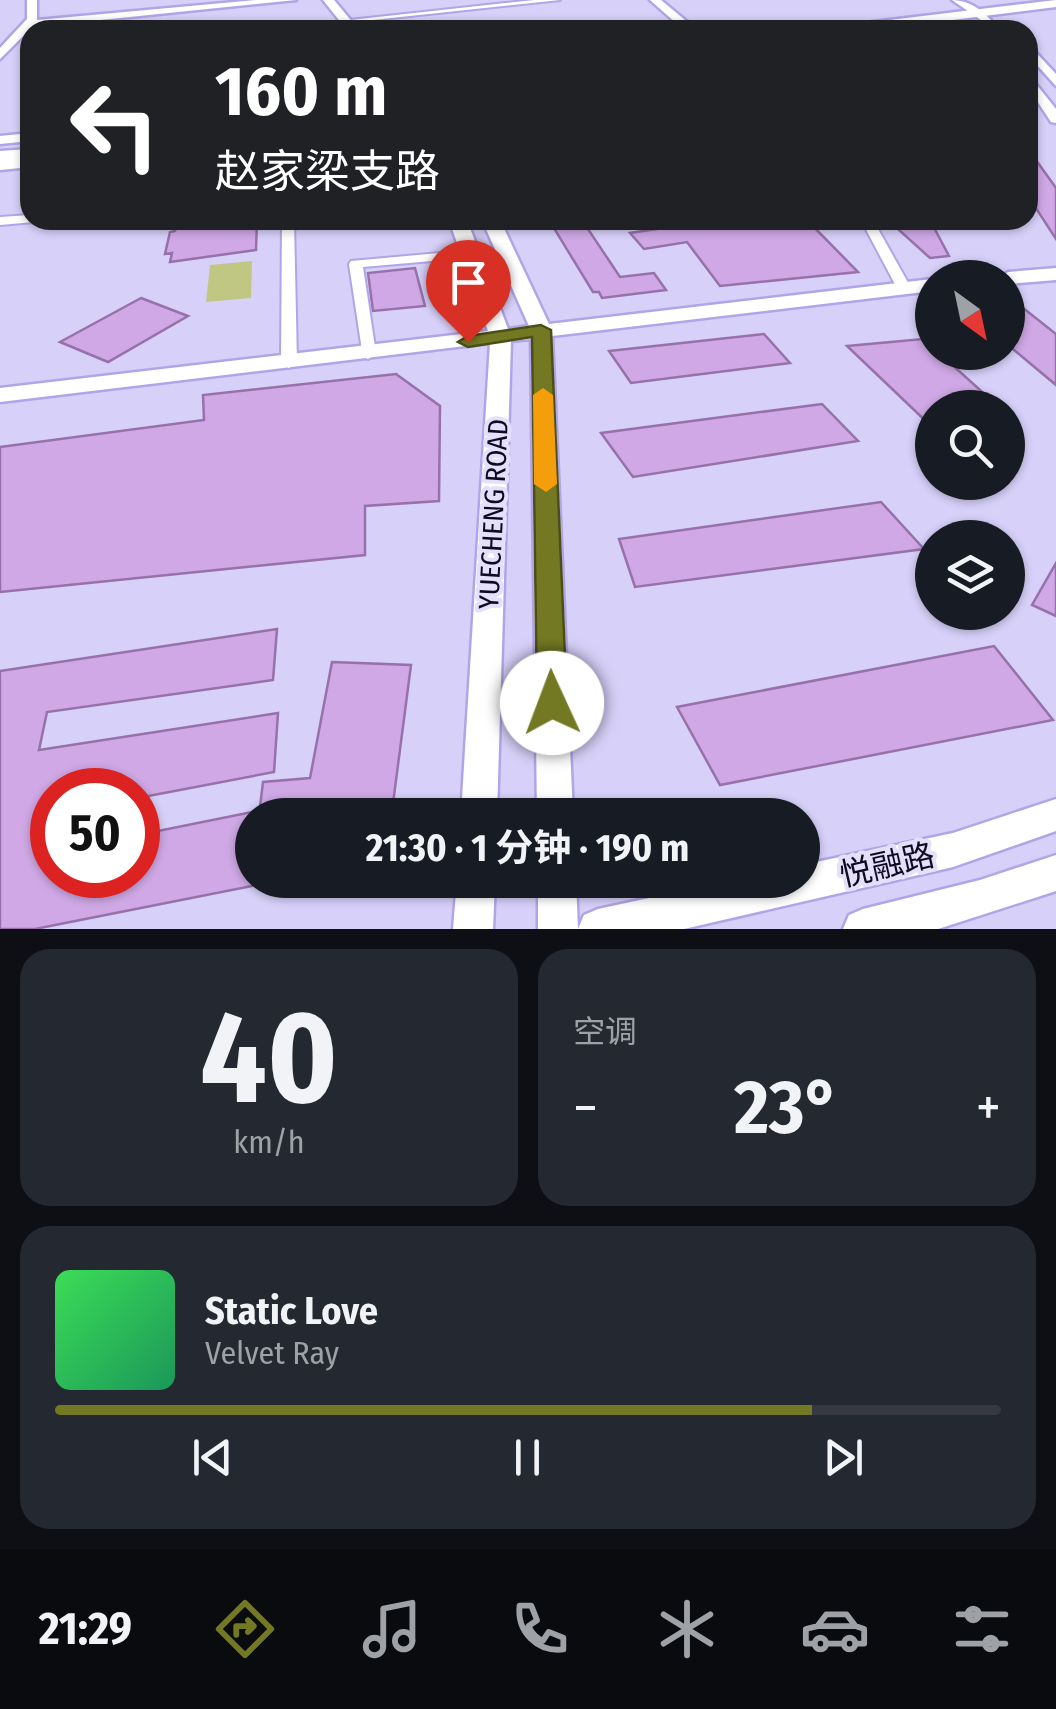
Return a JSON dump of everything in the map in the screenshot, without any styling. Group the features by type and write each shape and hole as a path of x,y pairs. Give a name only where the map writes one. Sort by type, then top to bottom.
{"main road":[{"path":"50,20 253,0"},
{"path":"54,20 291,0"},
{"path":"328,0 344,20"},
{"path":"656,0 680,20"},
{"path":"957,0 987,14"},
{"path":"932,20 1056,5"},
{"path":"960,20 1056,5"},
{"path":"0,56 20,33"},
{"path":"1038,60 1056,82"},
{"path":"1038,92 1056,118"},
{"name":"YUECHENG ROAD","path":"462,230 501,337 480,798"},
{"name":"YUECHENG ROAD","path":"496,230 541,330 555,798"},
{"path":"1025,277 1056,274"},
{"path":"0,395 915,287"},
{"name":"悦融路","path":"598,929 953,850 1056,815"},
{"name":"悦融路","path":"863,929 980,899 1056,873"},
{"path":"473,929 475,898"},
{"path":"557,898 558,929"}],"street":[{"path":"397,20 556,0"},
{"path":"288,230 289,362"},
{"path":"873,230 904,288"},
{"path":"368,354 356,264 473,254"}],"green space":[{"path":"252,261 251,298 206,302 210,265"}],"building":[{"path":"1038,163 1056,188 1056,239 1038,211"},
{"path":"257,230 256,250 170,262 172,253 165,254 170,232"},
{"path":"555,230 589,230 620,277 654,273 666,290 602,298 599,292 593,292"},
{"path":"817,230 858,272 720,286 687,242 644,249 630,233"},
{"path":"899,230 935,230 949,256 930,258"},
{"path":"415,268 425,306 373,311 368,273"},
{"path":"141,298 188,316 108,362 60,342"},
{"path":"1025,309 1056,334 1056,385 1025,359"},
{"path":"764,334 790,363 631,383 609,351"},
{"path":"915,340 915,370 958,370 980,390 915,390 915,411 847,346"},
{"path":"396,374 440,406 439,501 365,506 365,555 0,592 0,447 204,420 203,395"},
{"path":"822,404 858,441 633,477 601,433"},
{"path":"881,502 915,539 915,550 635,587 619,539"},
{"path":"1056,563 1056,616 1032,605"},
{"path":"277,629 273,680 47,712 39,750 278,713 274,772 160,794 160,768 30,768 30,898 160,898 160,831 235,815 235,889 35,929 0,929 0,671"},
{"path":"994,646 1053,720 720,785 677,707"},
{"path":"332,662 411,665 394,798 261,798 263,782 310,778"}],"slow traffic":[{"path":"543,395 546,484"}],"route":[{"path":"468,342 541,330 552,703"}]}
